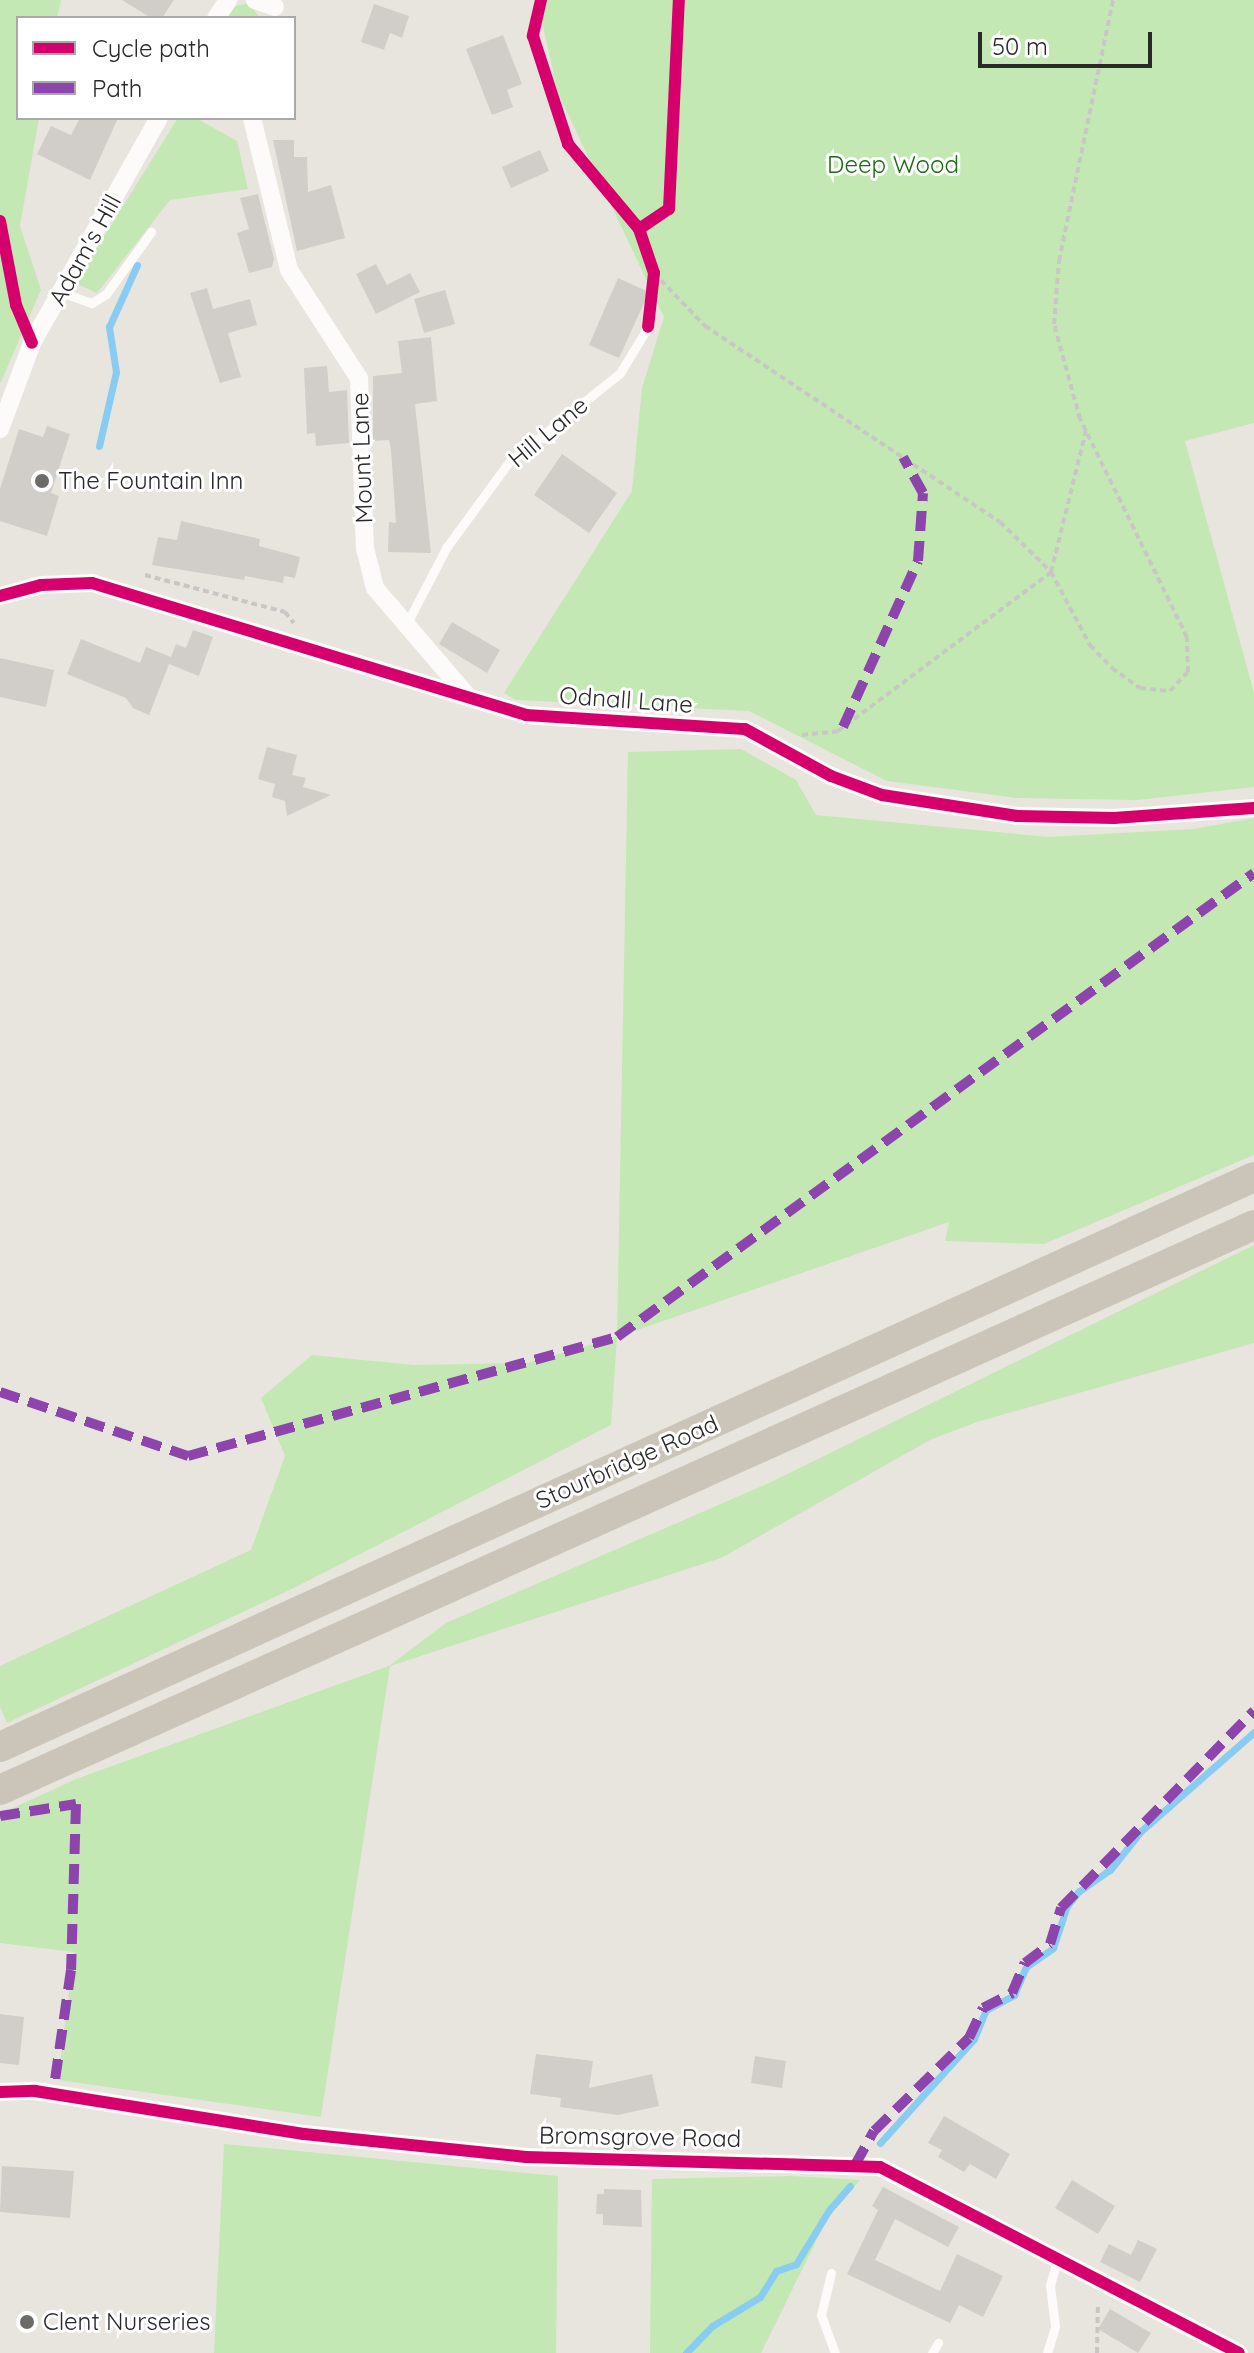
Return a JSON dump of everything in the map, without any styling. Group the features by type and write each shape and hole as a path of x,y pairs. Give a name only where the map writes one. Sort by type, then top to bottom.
{"highway":[{"name":"Stourbridge Road","path":"0,1747 1254,1177"},
{"name":"Stourbridge Road","path":"0,1790 1254,1225"}],"street":[{"path":"255,0 275,8"},
{"name":"Adam's Hill","path":"0,429 32,343 158,120"},
{"name":"Mount Lane","path":"252,120 289,270 359,378 365,548 375,588 465,693"},
{"name":"Odnall Lane","path":"0,596 41,585 92,583 465,693 526,715 745,729 831,776 882,795 1017,816 1114,818 1254,808"},
{"name":"Bromsgrove Road","path":"0,2092 35,2091 304,2134 526,2157 880,2167 1239,2353"}],"lane":[{"path":"61,292 92,303 106,294 151,232"},
{"name":"Hill Lane","path":"406,625 446,548 509,462 620,373 648,327"},
{"path":"1047,2353 1055,2326 1050,2285 1058,2259"},
{"path":"831,2273 821,2315 835,2353"},
{"path":"932,2353 938,2343"}],"path":[{"path":"654,273 705,326 1000,522 1051,572 1090,645 1112,668 1140,688 1170,691 1188,672 1187,637 1086,429 1054,324 1059,261 1113,0"},
{"path":"763,740 838,731 1051,572 1086,429"},
{"path":"1097,2353 1099,2279"}],"green space":[{"path":"0,0 61,0 57,16 16,16 16,120 39,120 20,226 41,290 0,384"},
{"name":"Deep Wood","path":"537,0 1254,0 1254,423 1185,441 1254,693 1254,787 1138,800 1017,798 887,781 749,711 516,700 504,693 632,491 642,388 664,317 558,93"},
{"path":"249,3 259,16 228,16 236,6"},
{"path":"177,120 200,120 237,141 248,189 170,200 97,293 75,283"},
{"path":"741,749 796,780 816,815 1049,837 1194,829 1254,818 1254,1155 1044,1244 945,1241 949,1222 617,1337 628,752"},
{"path":"1254,1245 1254,1343 977,1422 930,1440 721,1558 390,1666 321,2117 58,2080 74,1952 0,1943 0,1814 76,1779 389,1666 446,1623 767,1484"},
{"path":"617,1337 611,1425 296,1587 7,1723 0,1707 0,1666 251,1550 285,1456 261,1398 312,1355 413,1365 527,1363"},
{"path":"224,2144 558,2176 556,2353 214,2353"},
{"path":"791,2176 860,2180 829,2215 761,2353 650,2353 652,2179"}],"building":[{"path":"122,0 174,0 163,16 148,16"},
{"path":"374,4 409,16 402,38 390,33 384,50 361,42"},
{"path":"503,35 522,84 507,90 513,107 492,115 466,49"},
{"path":"79,120 117,120 90,180 37,154 51,126 71,135"},
{"path":"273,140 294,140 294,157 307,157 308,192 331,185 345,238 297,251"},
{"path":"540,150 549,171 511,188 502,167"},
{"path":"258,194 274,259 272,267 249,273 237,233 249,229 240,198"},
{"path":"376,264 387,285 410,273 420,292 376,314 356,274"},
{"path":"618,278 649,292 619,358 589,345"},
{"path":"207,288 213,309 250,299 257,325 228,333 241,377 220,383 190,293"},
{"path":"445,290 455,324 424,333 414,299"},
{"path":"431,337 437,401 415,404 431,553 388,552 389,522 396,523 391,450 389,440 373,441 373,376 402,373 398,341"},
{"path":"327,366 329,392 347,390 349,443 316,446 315,433 307,434 304,368"},
{"name":"The Fountain Inn","path":"47,426 70,434 51,493 59,496 47,536 0,521 0,489 19,429 43,437"},
{"path":"562,454 617,493 589,533 534,495"},
{"path":"181,521 260,539 259,546 300,557 295,578 284,576 283,583 245,576 244,580 152,565 158,537 177,540"},
{"path":"452,622 500,650 487,673 439,644"},
{"path":"193,630 213,637 199,676 169,664 149,715 133,708 126,698 67,674 81,639 140,663 146,647 171,657 176,644 186,648"},
{"path":"0,658 54,670 46,707 0,697"},
{"path":"267,747 297,755 292,775 306,778 303,787 331,795 287,816 285,801 272,797 275,784 258,779"},
{"path":"0,2014 24,2017 19,2065 0,2063"},
{"path":"536,2054 593,2061 589,2088 652,2074 659,2106 618,2115 560,2107 561,2098 530,2094"},
{"path":"755,2056 786,2061 782,2088 751,2083"},
{"path":"944,2116 1010,2154 996,2179 970,2164 964,2172 938,2157 942,2150 928,2143"},
{"path":"2,2166 74,2171 70,2218 0,2212"},
{"path":"1072,2180 1115,2206 1098,2234 1055,2208"},
{"path":"883,2187 959,2227 948,2247 895,2219 875,2260 940,2291 957,2254 1003,2276 983,2317 959,2305 950,2323 847,2274 878,2210 872,2206"},
{"path":"604,2189 641,2190 642,2227 603,2225 603,2214 596,2214 597,2194 604,2194"},
{"path":"1138,2240 1157,2249 1140,2282 1100,2262 1109,2244 1131,2255"},
{"path":"1110,2309 1151,2333 1138,2353 1098,2329"}],"waterway":[{"path":"99,446 116,372 109,327 137,265"},
{"path":"880,2143 974,2039 986,2010 1014,1995 1026,1967 1053,1948 1067,1906 1078,1892 1110,1870 1141,1831 1254,1732"},
{"path":"686,2353 712,2326 760,2297 776,2271 796,2264 829,2210 850,2186"}],"marked path":[{"path":"843,727 918,561 923,493 903,457"},
{"path":"0,1392 188,1456 617,1337 1254,873"},
{"path":"855,2165 874,2131 969,2038 983,2008 1012,1993 1025,1963 1050,1944 1061,1908 1254,1711"},
{"path":"0,1816 76,1804 71,1970 53,2094"}],"cycle path":[{"path":"541,0 533,36 568,144 639,229 669,209 679,0"},
{"path":"0,221 16,305 32,343"},
{"path":"639,229 654,273 648,327"},
{"path":"0,596 41,585 92,583 526,715 745,729 831,776 882,795 1017,816 1114,818 1254,808"},
{"path":"0,2092 35,2091 304,2134 526,2157 880,2167 1239,2353"}],"place":[{"name":"The Fountain Inn","path":"42,481"},
{"name":"Clent Nurseries","path":"27,2322"}]}
